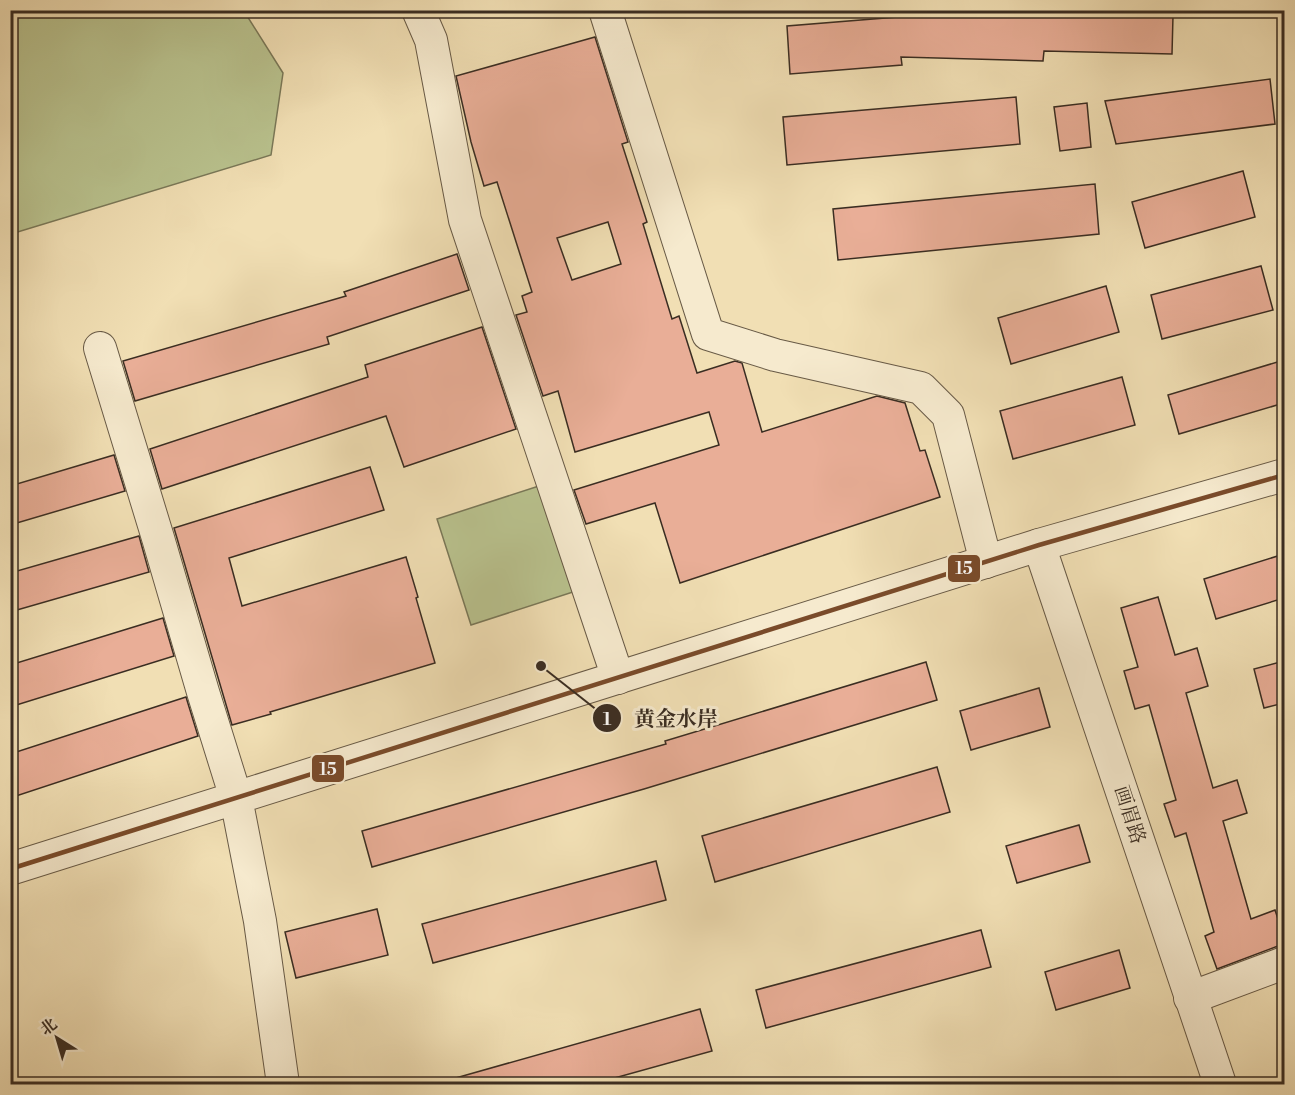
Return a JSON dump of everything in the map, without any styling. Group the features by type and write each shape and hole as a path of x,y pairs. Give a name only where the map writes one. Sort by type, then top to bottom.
{"street":[{"path":"418,10 430,40 465,220 618,678"},
{"path":"605,10 708,334 775,355 921,388 948,415 986,562"},
{"path":"100,348 236,798 260,921 283,1084"},
{"path":"10,869 1039,545 1284,475"},
{"name":"画眉路","path":"1039,545 1220,1084"},
{"path":"1190,998 1284,963"}],"green space":[{"path":"11,10 244,11 283,73 271,155 11,234"},
{"path":"542,485 576,591 471,625 437,519"}],"building":[{"path":"922,12 1173,16 1172,54 1044,51 1043,61 901,57 902,65 790,74 787,26 922,15"},
{"path":"595,37 628,142 622,144 647,222 643,224 672,319 679,316 697,373 735,361 742,363 762,432 877,396 905,403 920,451 925,450 940,497 680,583 655,503 586,524 574,490 719,445 709,412 575,452 558,391 543,396 516,315 527,312 522,296 532,292 497,182 484,186 456,76","holes":["608,222 621,264 572,280 557,238"]},
{"path":"1270,79 1275,124 1116,144 1105,101"},
{"path":"1016,97 1020,144 787,165 783,117"},
{"path":"1087,103 1091,147 1060,151 1054,107"},
{"path":"1243,171 1255,217 1145,248 1132,202"},
{"path":"1095,184 1099,234 838,260 833,209"},
{"path":"457,254 469,290 327,337 329,344 135,401 123,361 346,296 344,292"},
{"path":"1261,266 1273,310 1162,339 1151,295"},
{"path":"1106,286 1119,332 1011,364 998,318"},
{"path":"482,327 516,429 404,467 386,416 162,489 150,449 368,377 365,365"},
{"path":"1284,360 1284,403 1179,434 1168,395"},
{"path":"1122,377 1135,425 1013,459 1000,411"},
{"path":"114,455 125,491 10,525 10,486"},
{"path":"370,467 384,510 229,558 242,606 406,557 435,663 232,725 174,528"},
{"path":"139,536 149,572 10,612 10,573"},
{"path":"1284,554 1284,598 1216,619 1204,579"},
{"path":"1158,597 1175,655 1197,648 1208,686 1186,693 1213,788 1237,780 1247,813 1223,821 1251,919 1275,910 1284,937 1284,945 1217,969 1205,936 1214,932 1186,833 1175,837 1164,804 1176,800 1149,705 1135,709 1124,671 1138,667 1121,608"},
{"path":"163,618 174,656 10,707 10,665"},
{"path":"1284,661 1284,703 1264,708 1254,669"},
{"path":"926,662 937,700 644,789 372,867 362,831 666,744 665,741"},
{"path":"1039,688 1050,727 971,750 960,711"},
{"path":"186,697 198,736 10,798 10,754"},
{"path":"937,767 950,812 715,882 702,836"},
{"path":"1079,825 1090,862 1017,883 1006,846"},
{"path":"656,861 666,900 433,963 422,924"},
{"path":"377,909 388,955 296,978 285,932"},
{"path":"981,930 991,967 766,1028 756,990"},
{"path":"1119,950 1130,988 1056,1010 1045,972"},
{"path":"700,1009 712,1051 593,1084 453,1084 452,1079"}],"transit line":[{"name":"15","path":"10,869 1039,545 1284,475"}],"place":[{"name":"黄金水岸","path":"541,666"}]}
